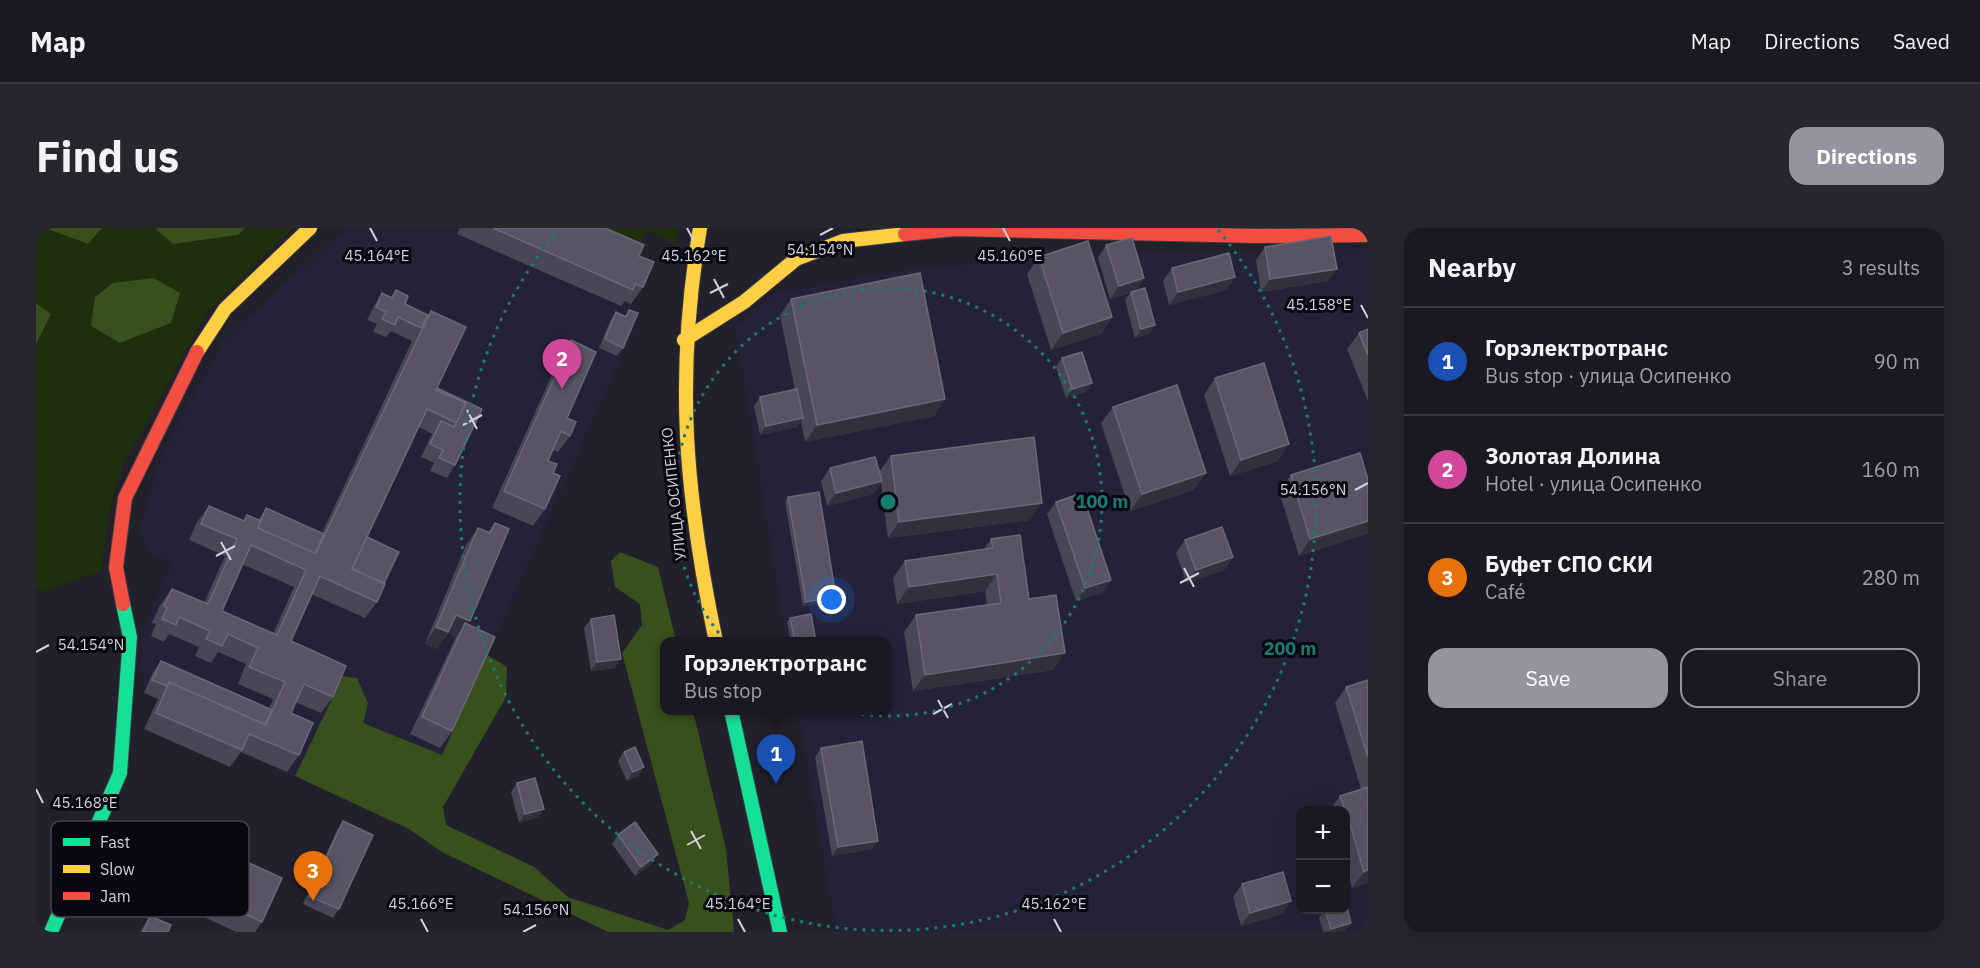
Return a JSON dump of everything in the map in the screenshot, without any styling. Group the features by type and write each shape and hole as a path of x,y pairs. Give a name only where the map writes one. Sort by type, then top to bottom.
{"street":[{"path":"99,821 120,773 130,637 116,567 125,498 195,355 225,309 310,228"},
{"name":"УЛИЦА ОСИПЕНКО","path":"700,228 691,274 684,340 682,406 686,469 700,571 715,637"},
{"path":"684,340 744,302 796,259 843,241 956,229 1257,236 1368,235"},
{"path":"732,715 780,932"},
{"path":"51,932 58,917"}],"shaded area":[{"path":"346,228 555,228 642,279 631,304 643,309 409,829 238,751 230,767 144,729 158,699 144,693 139,642 171,564 147,551 140,530 157,465 223,340"},
{"path":"1368,248 1368,928 1356,932 836,932 799,715 891,715 891,637 785,637 735,326 775,293 904,270 1015,260 1014,250 1256,252 1256,260 1322,249"}],"green space":[{"path":"36,228 45,228 87,244 102,228 155,228 174,244 238,235 245,228 293,228 208,311 123,465 110,507 101,571 45,591 36,589 36,344 51,314 36,303","holes":["171,323 120,343 91,326"]},
{"path":"45,228 102,228 88,244"},
{"path":"155,228 245,228 238,235 173,244"},
{"path":"555,228 678,228 679,230 675,244 647,230 632,262"},
{"path":"154,278 180,293 171,323 120,343 91,326 95,297 113,283"},
{"path":"36,303 51,314 36,344"},
{"path":"620,552 658,567 675,637 660,637 660,715 694,715 726,849 734,932 608,932 442,852 409,829 295,776 343,676 357,678 368,703 363,723 442,755 487,655 507,667 506,697 443,807 446,825 534,867 568,897 668,930 685,920 689,903 622,653 642,625 640,604 615,587 611,561"}],"building":[{"path":"493,228 605,228 644,245 639,256 654,262 643,287 635,284 633,290"},
{"path":"1331,236 1337,269 1270,279 1265,247"},
{"path":"1132,238 1144,278 1119,286 1106,245"},
{"path":"1088,241 1112,317 1063,333 1039,257"},
{"path":"1229,253 1235,277 1178,292 1172,268"},
{"path":"920,273 945,399 817,425 791,299"},
{"path":"1145,288 1155,325 1141,329 1131,292"},
{"path":"396,290 408,296 405,304 428,315 421,328 398,317 395,325 382,319 386,312 376,307 382,293 392,298"},
{"path":"629,310 638,313 623,348 605,339 616,312 626,317"},
{"path":"431,311 466,327 436,390 466,403 457,423 427,409 352,569 385,584 377,602 320,576 291,641 346,666 333,697 304,684 291,713 313,723 299,755 249,734 242,750 156,713 169,682 266,725 285,682 249,667 258,648 228,634 222,646 206,639 210,631 179,617 176,625 162,619 167,608 164,606 172,589 208,604 237,539 201,524 209,506 244,521 247,515 261,521 258,528 316,553","holes":["251,545 306,570 277,635 222,611"]},
{"path":"1368,329 1368,355 1359,333"},
{"path":"571,340 596,352 567,418 576,422 570,436 561,431 548,461 557,464 553,473 560,476 545,509 504,491"},
{"path":"1082,352 1092,383 1072,389 1062,358"},
{"path":"1264,363 1289,444 1241,460 1215,378"},
{"path":"1177,385 1206,473 1142,494 1113,407"},
{"path":"437,388 482,409 455,465 439,458 443,450 430,444 441,421 454,427 466,403 436,390"},
{"path":"797,389 803,418 766,426 760,397"},
{"path":"1034,437 1042,503 899,522 891,456"},
{"path":"1360,453 1368,480 1368,521 1310,539 1291,475"},
{"path":"875,457 882,481 836,493 830,468"},
{"path":"819,492 836,597 806,602 788,497"},
{"path":"1082,493 1111,580 1085,588 1056,502"},
{"path":"266,508 324,534 315,553 258,528"},
{"path":"495,523 509,529 470,621 456,615 448,632 436,627 478,528 490,533"},
{"path":"1222,527 1233,557 1196,570 1185,540"},
{"path":"1020,535 1029,599 1056,595 1065,653 925,675 916,615 1001,603 997,574 909,587 905,561 993,548 991,539"},
{"path":"367,537 399,552 384,583 352,569"},
{"path":"811,614 815,637 794,637 790,618"},
{"path":"614,615 621,659 597,662 591,619"},
{"path":"465,623 495,637 452,731 422,717"},
{"path":"161,661 272,710 265,724 169,682 167,686 152,680"},
{"path":"1368,680 1368,757 1346,687"},
{"path":"862,741 878,841 838,847 821,748"},
{"path":"635,747 644,767 633,772 624,752"},
{"path":"535,778 544,809 525,814 517,783"},
{"path":"1368,787 1368,870 1364,872 1350,824 1350,806 1344,806 1340,796"},
{"path":"343,821 373,835 339,909 309,896"},
{"path":"635,822 658,854 641,867 618,835"},
{"path":"249,863 282,878 262,922 249,916"},
{"path":"1283,872 1291,901 1250,913 1242,884"},
{"path":"1326,914 1348,914 1351,923 1331,929"},
{"path":"150,917 171,925 168,932 143,932"}],"traffic: fast":[{"path":"99,821 120,773 130,637 123,604"},
{"path":"732,715 780,932"},
{"path":"51,932 58,917"}],"traffic: slow":[{"path":"197,352 225,309 310,228"},
{"path":"700,228 692,283 688,335 687,436 697,536 715,637"},
{"path":"684,340 744,302 796,259 843,241 905,234"}],"traffic: jam":[{"path":"905,234 955,229 1257,236 1368,235"},
{"path":"123,604 116,567 125,498 197,352"}],"place":[{"name":"Золотая Долина","path":"562,389"},
{"name":"Горэлектротранс","path":"776,784"},
{"name":"Буфет СПО СКИ","path":"313,901"}]}
